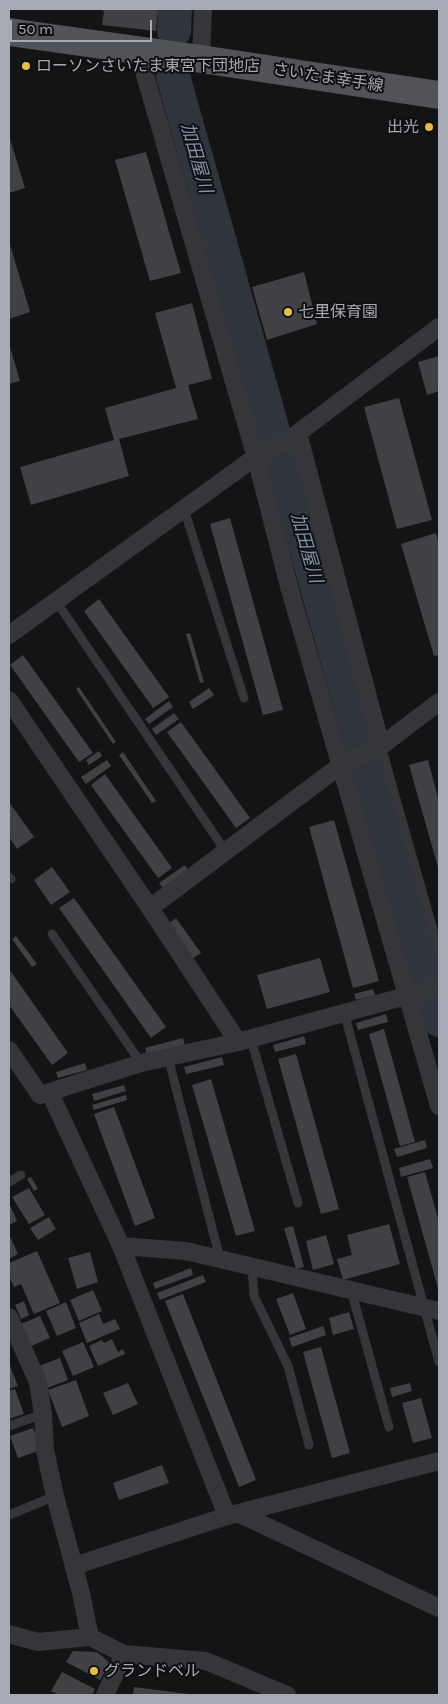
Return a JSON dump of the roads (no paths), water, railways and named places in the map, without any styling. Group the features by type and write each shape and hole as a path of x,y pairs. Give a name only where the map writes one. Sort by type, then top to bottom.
{"main road":[{"name":"さいたま幸手線","path":"9,32 439,95"}],"street":[{"path":"201,59 203,9"},
{"path":"142,52 145,75 262,453 290,590 341,765 426,990 439,1106"},
{"path":"9,635 262,453 293,438 439,327"},
{"path":"293,438 333,558 382,746"},
{"path":"9,700 150,908 245,1040"},
{"path":"150,908 341,765 382,746 439,702"},
{"path":"9,1050 40,1095 141,1063 245,1040 426,990"},
{"path":"50,1093 121,1246 233,1515 439,1608"},
{"path":"121,1246 186,1251 432,1309"},
{"path":"9,1317 38,1382 43,1414 45,1450 55,1496 81,1593 90,1637"},
{"path":"74,1566 233,1515 439,1461"},
{"path":"9,1634 38,1642 90,1637 124,1654 206,1661 287,1695"},
{"path":"105,1695 124,1654"}],"lane":[{"path":"184,509 244,698"},
{"path":"56,601 226,852"},
{"path":"382,746 439,951"},
{"path":"52,934 141,1063"},
{"path":"344,1012 432,1309 439,1362"},
{"path":"245,1040 298,1203"},
{"path":"168,1057 220,1259"},
{"path":"9,1182 21,1175"},
{"path":"252,1267 254,1296 288,1366 309,1445"},
{"path":"351,1290 389,1427"},
{"path":"9,1426 43,1414"},
{"path":"9,1515 55,1496"}],"waterway":[{"name":"加田屋川","path":"174,31 175,9"},
{"name":"加田屋川","path":"173,76 439,1020"}],"place":[{"name":"ローソンさいたま東宮下団地店","path":"26,66"},
{"name":"出光","path":"429,127"},
{"name":"七里保育園","path":"288,312"},
{"name":"グランドベル","path":"94,1671"}]}
